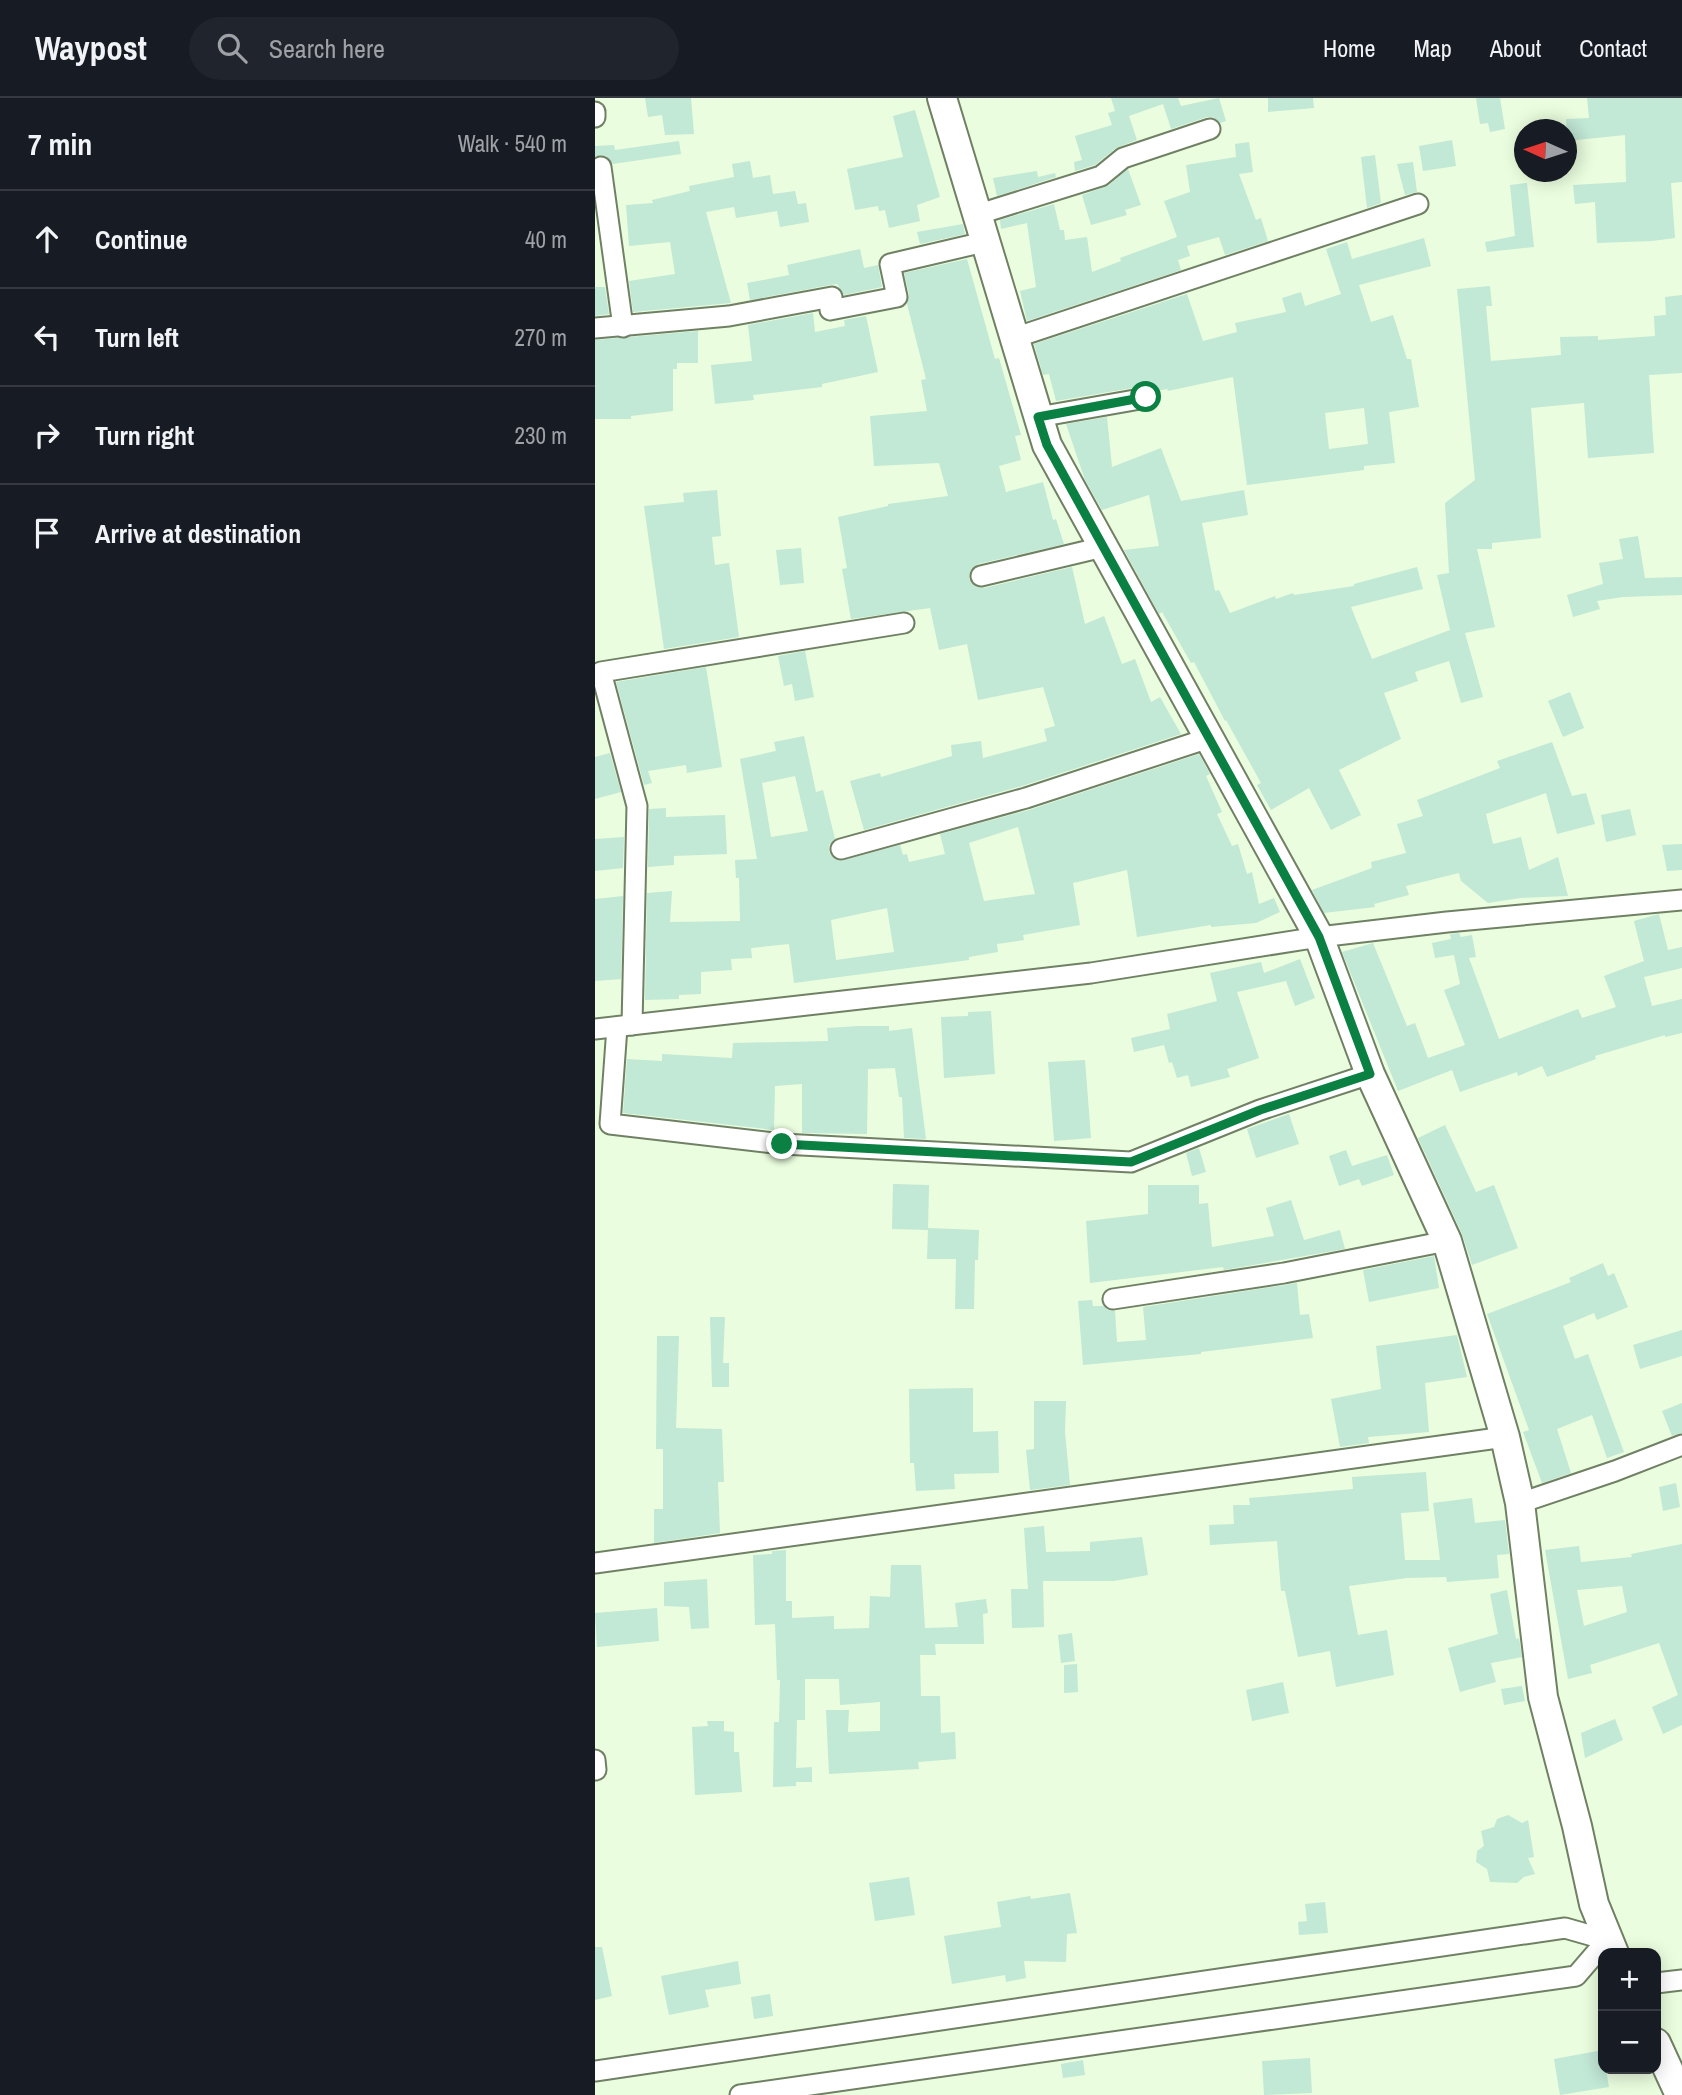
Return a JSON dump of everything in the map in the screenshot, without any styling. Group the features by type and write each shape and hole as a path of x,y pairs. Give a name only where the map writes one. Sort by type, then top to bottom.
{"street":[{"path":"941,98 1047,445 1319,937 1370,1074 1447,1241 1505,1437 1520,1503 1543,1697 1594,1903 1611,1946"},
{"path":"595,111 595,117"},
{"path":"595,328 729,316 832,297 830,310 897,298 890,264 1101,176 1123,158 1210,130"},
{"path":"601,167 623,327"},
{"path":"1014,338 1418,204"},
{"path":"1038,417 1146,397"},
{"path":"981,576 1103,547"},
{"path":"904,623 601,672 638,806 624,1026 610,1124 782,1144 1131,1162 1260,1110 1370,1074"},
{"path":"841,849 1026,798 1209,738"},
{"path":"595,1029 1091,973 1319,937 1682,900"},
{"path":"1113,1299 1284,1273 1447,1241"},
{"path":"595,1563 1505,1437"},
{"path":"1520,1503 1682,1445"},
{"path":"595,1760 596,1770"},
{"path":"595,2071 1565,1928 1611,1946"},
{"path":"740,2095 819,2089 1576,1976 1611,1946"},
{"path":"1661,1982 1682,1980"},
{"path":"1661,2054 1680,2095"}],"building":[{"path":"645,98 691,98 694,134 665,135 662,115 648,117"},
{"path":"1111,98 1178,98 1181,106 1219,98 1226,121 1220,123 1213,117 1207,117 1171,129 1163,104 1129,116 1137,140 1116,148 1095,165 1075,171 1074,162 1082,160 1075,136 1112,125 1108,113 1115,111"},
{"path":"1268,98 1313,98 1314,108 1268,112"},
{"path":"1476,98 1500,98 1505,129 1490,132 1488,123 1480,124"},
{"path":"1587,98 1682,98 1682,182 1671,183 1675,238 1597,243 1595,202 1575,204 1573,185 1626,182 1625,135 1577,140 1577,119 1566,119 1589,118"},
{"path":"915,110 940,197 917,205 920,221 889,228 885,210 879,211 878,206 855,210 847,169 903,157 893,116"},
{"path":"1452,140 1456,166 1423,171 1419,146"},
{"path":"679,141 681,154 613,164 606,156 595,157 595,146 614,145 615,150"},
{"path":"1249,142 1253,172 1239,174 1256,220 1261,218 1268,241 1225,255 1219,237 1187,246 1190,256 1178,260 1181,270 1027,321 1020,291 1036,287 1027,223 1001,229 1000,220 1054,204 1065,240 1087,237 1092,272 1121,261 1120,258 1177,237 1164,201 1190,192 1186,165 1236,157 1235,144"},
{"path":"1375,155 1381,203 1367,208 1361,157"},
{"path":"750,161 753,178 770,175 773,194 795,191 798,204 806,203 809,222 780,227 777,211 736,218 734,207 706,212 731,303 633,312 629,281 675,274 670,242 629,246 626,205 653,203 652,200 690,191 689,186 734,177 732,164"},
{"path":"1413,162 1417,192 1405,195 1397,164"},
{"path":"1128,169 1141,205 1125,210 1127,215 1091,225 1082,195 1108,186"},
{"path":"1037,171 1038,177 1055,173 1056,177 997,196 993,178"},
{"path":"1527,183 1534,247 1487,252 1485,242 1515,236 1510,185"},
{"path":"963,224 965,234 920,244 917,232"},
{"path":"1424,238 1431,266 1359,285 1371,322 1393,315 1407,359 1411,359 1419,407 1389,412 1395,463 1364,466 1364,470 1247,485 1233,377 1168,391 1156,391 1144,386 1056,401 1049,374 1043,375 1034,344 1187,294 1203,341 1237,332 1235,323 1286,312 1282,298 1301,292 1305,306 1341,294 1326,249 1347,242 1352,259","holes":["1364,408 1368,444 1329,449 1325,413"]},
{"path":"860,249 864,268 878,265 882,287 844,295 837,284 750,300 747,283 789,275 787,265"},
{"path":"967,259 995,359 999,358 1021,435 1015,436 1021,460 999,466 1006,492 1043,482 1053,520 1056,519 1064,544 978,564 970,572 969,579 977,587 984,588 1072,567 1085,624 1104,616 1122,664 1135,659 1151,702 1160,697 1181,734 1022,786 864,830 850,781 880,773 881,777 952,756 951,745 981,741 983,758 1047,741 1044,729 1055,726 1043,687 978,700 967,644 939,650 930,608 851,619 842,569 847,568 838,517 888,504 948,496 939,463 874,466 870,416 927,411 921,380 926,379 907,304 909,295 904,273"},
{"path":"1490,286 1492,306 1486,306 1491,361 1561,355 1560,337 1598,336 1598,340 1655,336 1654,316 1666,315 1665,297 1682,295 1682,373 1649,375 1654,453 1588,458 1584,403 1531,408 1541,538 1492,543 1492,549 1477,549 1495,627 1465,633 1483,697 1461,703 1449,661 1415,672 1418,681 1384,693 1401,739 1339,770 1361,815 1331,830 1309,788 1271,810 1257,785 1261,783 1194,662 1191,663 1162,612 1159,614 1124,550 1159,546 1149,495 1102,510 1085,480 1066,424 1107,417 1112,467 1161,448 1181,501 1244,490 1248,515 1202,523 1215,591 1219,590 1230,613 1275,596 1276,599 1293,593 1294,595 1354,586 1417,567 1423,589 1351,607 1372,659 1450,630 1437,575 1449,573 1445,503 1475,480 1457,289"},
{"path":"595,287 605,287 609,314 595,316"},
{"path":"813,313 815,332 845,326 844,320 866,316 878,372 822,384 822,387 753,395 754,400 715,404 711,365 752,361 748,325"},
{"path":"698,331 698,363 677,363 677,369 673,369 673,411 631,416 631,419 595,419 595,340"},
{"path":"717,490 721,536 712,537 715,565 729,563 739,637 664,649 644,506 684,502 683,493"},
{"path":"1638,536 1645,578 1682,577 1682,595 1623,597 1597,601 1600,609 1573,617 1567,595 1603,584 1599,563 1623,559 1619,539"},
{"path":"801,548 804,583 780,585 776,550"},
{"path":"805,651 814,697 795,701 792,684 784,686 778,656"},
{"path":"706,667 722,767 687,773 686,765 648,771 652,783 644,785 616,682"},
{"path":"1570,692 1584,728 1563,737 1548,701"},
{"path":"804,736 816,792 823,790 835,839 829,845 829,852 839,861 900,845 909,862 945,854 940,834 1029,810 1199,754 1210,774 1206,776 1222,812 1217,814 1232,846 1238,844 1247,874 1252,872 1259,904 1274,898 1280,912 1256,923 1211,925 1137,937 1127,870 1073,883 1080,925 1023,935 1024,940 997,944 998,952 969,957 969,960 794,983 789,944 751,948 752,958 731,959 732,970 701,972 701,994 679,995 679,999 645,1000 647,893 672,891 670,922 740,921 739,878 736,878 735,860 757,859 740,759 776,751 774,742","holes":["795,776 808,831 771,837 762,783","1018,827 1035,894 984,901 969,843","887,908 894,952 836,960 831,920"]},
{"path":"1552,742 1572,796 1586,793 1595,824 1557,834 1546,793 1486,814 1493,844 1521,837 1529,870 1558,857 1568,896 1520,898 1488,903 1461,881 1459,873 1406,886 1409,895 1374,904 1375,907 1324,913 1312,890 1372,868 1371,862 1406,853 1397,824 1423,816 1417,800 1500,768 1497,761"},
{"path":"610,753 621,792 595,799 595,757"},
{"path":"666,808 666,817 725,815 727,854 674,856 674,865 648,867 649,809"},
{"path":"1630,809 1636,835 1606,842 1601,815"},
{"path":"624,837 623,868 595,871 595,839"},
{"path":"1682,844 1682,870 1667,871 1662,845"},
{"path":"623,896 621,979 595,981 595,899"},
{"path":"1659,914 1668,950 1682,947 1682,968 1644,977 1652,1006 1682,999 1682,1033 1665,1035 1595,1056 1596,1059 1547,1077 1542,1066 1518,1076 1517,1072 1460,1092 1452,1070 1398,1091 1342,952 1373,943 1407,1026 1415,1023 1428,1058 1465,1045 1444,990 1460,984 1454,955 1435,958 1432,943 1451,939 1450,934 1459,933 1461,937 1472,935 1476,957 1469,958 1499,1039 1578,1009 1582,1018 1616,1007 1604,976 1644,961 1634,921"},
{"path":"1300,959 1315,998 1295,1006 1286,981 1237,992 1259,1058 1227,1069 1230,1077 1191,1087 1188,1075 1177,1078 1164,1045 1134,1052 1131,1038 1170,1029 1167,1014 1217,1001 1210,973 1261,962 1264,973"},
{"path":"991,1011 995,1074 944,1078 941,1017 968,1016 968,1012"},
{"path":"889,1026 889,1031 912,1028 926,1139 904,1138 902,1097 899,1097 895,1068 868,1069 867,1134 802,1133 802,1084 775,1086 774,1130 623,1113 627,1059 662,1061 662,1054 732,1058 733,1043 828,1041 827,1028"},
{"path":"1085,1060 1091,1138 1054,1141 1048,1062"},
{"path":"1289,1114 1299,1144 1256,1158 1247,1129"},
{"path":"1445,1125 1476,1192 1494,1185 1518,1248 1472,1265 1462,1234 1418,1138"},
{"path":"1199,1148 1206,1172 1192,1176 1186,1153"},
{"path":"1346,1150 1352,1166 1387,1155 1394,1175 1362,1186 1359,1179 1339,1186 1329,1156"},
{"path":"893,1184 929,1185 928,1230 892,1229"},
{"path":"1148,1185 1199,1185 1199,1204 1208,1203 1212,1247 1274,1236 1266,1208 1291,1200 1304,1240 1340,1230 1345,1249 1224,1270 1223,1267 1090,1283 1086,1221 1148,1214"},
{"path":"928,1228 979,1230 974,1309 955,1309 956,1259 927,1259"},
{"path":"1434,1256 1439,1288 1369,1302 1363,1270"},
{"path":"1603,1263 1608,1276 1614,1273 1628,1307 1597,1320 1594,1313 1563,1326 1575,1359 1588,1354 1624,1452 1607,1458 1592,1415 1557,1429 1571,1473 1542,1483 1523,1432 1529,1430 1487,1314 1571,1282 1569,1278"},
{"path":"1297,1283 1300,1315 1309,1314 1313,1338 1201,1354 1083,1365 1078,1301 1092,1300 1093,1306 1103,1306 1115,1311 1117,1342 1146,1340 1143,1307"},
{"path":"710,1317 725,1317 723,1363 729,1363 729,1387 712,1387"},
{"path":"1682,1330 1682,1356 1640,1369 1633,1345"},
{"path":"1457,1335 1467,1377 1425,1383 1429,1432 1368,1437 1369,1443 1340,1447 1331,1399 1381,1389 1376,1346"},
{"path":"657,1336 679,1336 676,1428 722,1429 724,1482 718,1482 720,1533 654,1543 654,1509 663,1509 663,1449 656,1449"},
{"path":"973,1388 973,1432 998,1431 999,1473 954,1474 955,1489 916,1491 914,1463 910,1463 909,1389"},
{"path":"1034,1401 1066,1401 1065,1432 1070,1485 1030,1490 1026,1450 1034,1449"},
{"path":"1682,1403 1682,1433 1672,1436 1662,1411"},
{"path":"1426,1472 1429,1511 1401,1513 1405,1560 1440,1560 1433,1503 1472,1498 1475,1523 1505,1520 1509,1554 1497,1555 1499,1578 1447,1582 1446,1577 1407,1578 1349,1586 1358,1635 1387,1630 1394,1675 1336,1687 1330,1651 1298,1657 1285,1591 1281,1591 1277,1541 1210,1545 1209,1525 1234,1524 1233,1505 1250,1505 1249,1498 1353,1489 1352,1477"},
{"path":"1676,1483 1680,1507 1663,1511 1659,1487"},
{"path":"1044,1526 1046,1552 1090,1551 1090,1542 1142,1537 1148,1575 1114,1581 1043,1581 1044,1627 1012,1628 1011,1589 1028,1589 1024,1528"},
{"path":"1682,1544 1682,1725 1663,1734 1652,1707 1678,1695 1659,1643 1590,1665 1592,1673 1568,1679 1545,1550 1579,1546 1581,1562 1632,1557 1631,1554","holes":["1622,1586 1627,1612 1584,1626 1577,1590"]},
{"path":"786,1550 786,1601 792,1601 792,1618 834,1616 834,1629 869,1628 870,1596 890,1597 891,1565 921,1565 925,1628 958,1627 955,1603 986,1599 988,1613 983,1614 984,1644 935,1644 936,1655 920,1655 921,1696 940,1696 941,1733 955,1732 956,1759 918,1762 919,1769 829,1774 826,1710 849,1710 848,1732 880,1731 880,1702 840,1705 839,1679 805,1679 805,1720 797,1720 796,1768 812,1767 812,1782 773,1787 774,1722 779,1722 780,1680 777,1680 775,1624 755,1625 753,1555"},
{"path":"707,1579 709,1628 691,1629 689,1607 664,1606 664,1582"},
{"path":"1507,1590 1522,1657 1491,1663 1496,1682 1460,1692 1448,1648 1498,1634 1490,1594"},
{"path":"657,1608 659,1641 597,1647 595,1613"},
{"path":"1072,1633 1075,1661 1061,1663 1058,1635"},
{"path":"1077,1664 1078,1692 1064,1693 1064,1665"},
{"path":"1283,1682 1289,1713 1252,1721 1246,1690"},
{"path":"1522,1686 1525,1701 1504,1705 1501,1689"},
{"path":"1615,1719 1623,1740 1585,1758 1581,1733"},
{"path":"707,1721 724,1721 724,1731 734,1732 734,1752 739,1752 742,1792 695,1795 692,1727 708,1726"},
{"path":"1508,1815 1522,1823 1528,1820 1534,1857 1528,1858 1535,1874 1524,1877 1517,1883 1490,1882 1487,1869 1476,1862 1477,1851 1484,1846 1481,1831 1494,1827 1497,1819"},
{"path":"909,1877 915,1915 875,1921 869,1883"},
{"path":"1070,1893 1077,1933 1067,1934 1066,1962 1024,1961 1026,1978 1006,1982 1005,1975 952,1984 944,1936 1001,1927 997,1902"},
{"path":"1325,1902 1328,1933 1299,1935 1298,1922 1307,1921 1305,1904"},
{"path":"595,1947 602,1947 612,1996 595,2000"},
{"path":"738,1961 741,1984 705,1990 709,2007 669,2015 661,1976"},
{"path":"770,1994 773,2016 754,2019 751,1997"},
{"path":"1598,2051 1598,2074 1607,2074 1609,2087 1560,2095 1554,2059"},
{"path":"1310,2058 1312,2093 1264,2095 1262,2061"},
{"path":"1083,2060 1085,2075 1063,2078 1061,2064"}],"route":[{"path":"782,1144 1131,1162 1260,1110 1370,1074 1319,937 1047,445 1038,417 1146,397"}]}
